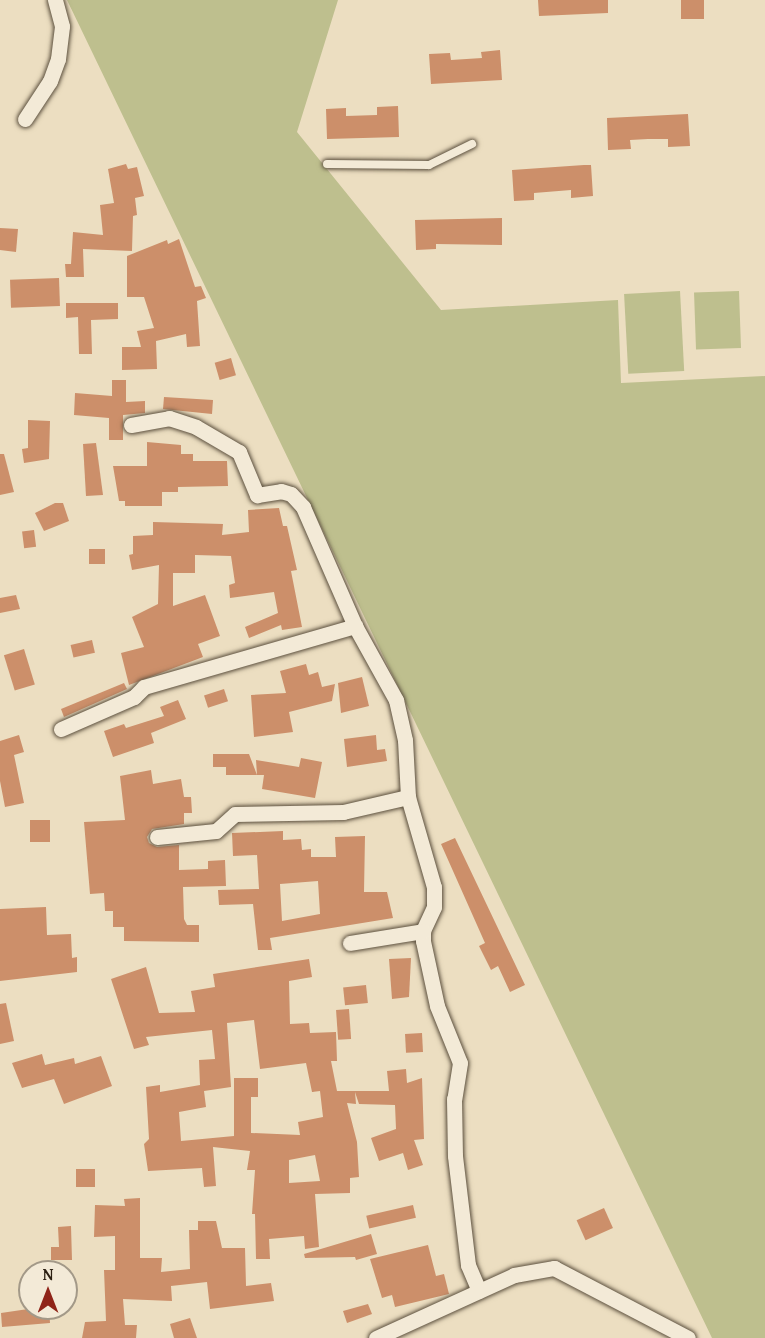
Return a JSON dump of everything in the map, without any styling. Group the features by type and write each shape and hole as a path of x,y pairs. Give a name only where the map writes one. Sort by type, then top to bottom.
{"street":[{"path":"25,119 50,81 58,58 62,26 55,0"},
{"path":"131,425 169,418 196,428 238,452 257,495 281,491 291,494 303,507 355,626 396,700 405,740 408,797 434,887 434,907 423,931 437,1006 460,1063 454,1099 455,1156 468,1265 479,1291"},
{"path":"62,729 135,697 144,687 355,626"},
{"path":"157,837 216,831 235,814 343,812 408,797"},
{"path":"350,943 423,931"},
{"path":"376,1338 514,1275 554,1268 688,1338"}],"lane":[{"path":"327,164 429,165 472,144"}],"green space":[{"path":"67,0 338,0 297,132 441,310 618,300 621,383 765,376 765,1338 712,1338"},
{"path":"680,291 684,371 628,374 624,294"},
{"path":"739,291 741,348 696,350 694,293"}],"building":[{"path":"538,0 608,0 608,13 539,16"},
{"path":"681,0 704,0 704,19 681,19"},
{"path":"500,50 502,80 431,84 429,54 450,53 451,60 482,58 481,52"},
{"path":"398,106 399,137 327,139 326,109 346,108 346,116 377,115 377,107"},
{"path":"688,114 690,146 668,147 668,139 648,139 630,140 631,149 608,150 607,118"},
{"path":"126,164 128,169 137,167 144,196 135,198 137,215 133,216 132,251 83,249 84,277 66,277 65,264 71,264 73,232 103,235 100,205 114,203 108,169"},
{"path":"591,165 593,196 571,198 571,190 534,193 534,200 514,201 512,170"},
{"path":"502,218 502,245 436,244 436,249 416,250 415,220"},
{"path":"0,228 18,229 16,252 0,250"},
{"path":"179,239 195,287 201,286 206,298 197,301 200,346 187,347 186,334 156,341 157,369 122,370 122,347 141,347 137,331 154,328 144,297 127,297 127,256 167,240 168,244"},
{"path":"59,278 60,306 11,308 10,280"},
{"path":"66,303 118,303 118,319 91,320 92,354 79,354 78,317 66,318"},
{"path":"231,358 236,375 220,380 215,363"},
{"path":"112,380 126,380 126,402 145,401 145,413 123,415 123,440 109,440 109,418 74,415 75,393 112,396"},
{"path":"164,397 213,400 212,414 163,409"},
{"path":"28,420 50,421 49,459 24,463 22,449 28,448"},
{"path":"147,442 181,445 181,454 193,454 193,461 227,461 228,486 178,487 178,492 162,492 162,506 125,506 125,501 119,501 113,466 147,466"},
{"path":"96,443 103,495 86,496 83,444"},
{"path":"0,454 4,454 14,492 0,495"},
{"path":"55,503 63,503 69,521 44,531 35,513"},
{"path":"279,508 283,526 287,526 297,570 291,571 302,627 282,630 281,625 249,638 245,627 278,613 274,592 230,598 229,585 235,583 231,556 195,555 195,573 173,573 173,606 205,595 220,636 198,644 203,657 129,685 121,653 144,647 132,617 158,604 159,565 132,570 129,555 133,554 133,536 153,535 153,522 223,524 222,535 249,532 248,510"},
{"path":"34,530 36,547 24,548 22,531"},
{"path":"89,549 105,549 105,564 89,564"},
{"path":"16,595 20,609 0,613 0,598"},
{"path":"92,640 95,653 73,658 71,645"},
{"path":"24,649 35,684 15,691 4,655"},
{"path":"306,664 309,675 318,672 322,687 335,684 332,701 289,712 293,732 254,737 251,695 286,693 280,671"},
{"path":"362,677 369,706 341,713 338,683"},
{"path":"124,683 127,689 64,717 61,709"},
{"path":"224,689 228,701 208,708 204,695"},
{"path":"178,700 186,719 151,733 154,743 113,757 104,731 124,724 126,728 164,716 160,707"},
{"path":"19,735 24,752 14,755 24,803 5,807 0,781 0,741"},
{"path":"376,735 377,750 385,749 387,761 347,767 344,739"},
{"path":"213,754 249,754 257,775 226,775 226,767 213,767"},
{"path":"301,758 322,762 315,798 262,789 264,775 257,775 256,760 299,767"},
{"path":"151,770 153,784 181,779 184,797 191,797 192,813 184,813 184,824 152,829 147,837 149,843 157,847 179,845 179,870 208,869 208,861 225,860 226,886 183,887 184,919 187,925 199,925 199,942 124,941 124,927 113,927 113,911 105,911 104,893 90,894 84,822 125,820 120,776"},
{"path":"30,820 50,820 50,842 30,842"},
{"path":"283,831 283,840 301,839 302,850 311,849 311,857 336,857 335,837 365,836 364,892 387,892 393,918 270,938 272,950 258,950 253,904 219,905 218,890 259,889 257,855 233,856 232,833","holes":["318,881 320,914 282,921 280,884"]},
{"path":"455,838 525,985 510,992 498,966 491,970 479,946 485,943 441,844"},
{"path":"46,907 47,935 71,934 72,958 77,957 77,972 0,981 0,909"},
{"path":"411,958 409,997 392,999 389,959"},
{"path":"309,959 312,977 289,981 290,1024 309,1023 310,1033 336,1032 337,1061 331,1061 337,1091 389,1091 387,1071 406,1069 407,1083 422,1078 424,1139 414,1140 423,1165 408,1170 403,1153 379,1161 371,1138 396,1129 395,1105 359,1104 355,1092 356,1104 347,1103 357,1142 359,1177 350,1178 350,1193 315,1194 319,1247 305,1249 304,1236 269,1239 270,1259 256,1259 255,1214 252,1214 255,1170 247,1170 250,1151 213,1147 216,1186 204,1187 202,1168 148,1171 144,1144 149,1139 146,1087 160,1085 160,1092 200,1085 199,1060 215,1059 212,1030 146,1037 149,1045 134,1049 111,979 146,967 159,1013 195,1012 191,991 215,987 213,974","holes":["254,1020 260,1069 306,1063 312,1092 320,1091 323,1117 298,1122 300,1135 251,1133 251,1097 258,1097 258,1078 234,1078 234,1136 181,1141 179,1112 206,1107 204,1091 231,1087 227,1023","315,1155 320,1181 289,1183 289,1160"]},
{"path":"366,985 368,1003 345,1005 343,987"},
{"path":"6,1003 14,1041 0,1044 0,1004"},
{"path":"349,1009 351,1039 338,1040 336,1010"},
{"path":"422,1033 423,1052 406,1053 405,1034"},
{"path":"42,1054 45,1065 74,1058 75,1064 101,1056 112,1086 64,1104 54,1079 22,1088 12,1063"},
{"path":"76,1169 95,1169 95,1187 76,1187"},
{"path":"140,1198 140,1258 162,1258 161,1272 190,1269 189,1230 198,1230 198,1221 216,1221 222,1248 245,1248 246,1286 271,1283 274,1301 210,1309 207,1282 171,1286 172,1301 123,1299 125,1325 137,1325 136,1338 82,1338 85,1322 106,1321 104,1270 115,1270 115,1236 94,1237 95,1205 125,1206 124,1199"},
{"path":"413,1205 416,1218 369,1228 366,1216"},
{"path":"604,1208 613,1228 586,1240 577,1220"},
{"path":"71,1226 72,1260 51,1260 51,1247 59,1247 58,1227"},
{"path":"371,1234 377,1254 356,1260 355,1257 305,1258 304,1254"},
{"path":"428,1245 436,1276 444,1274 449,1294 395,1307 392,1295 382,1298 370,1259"},
{"path":"368,1304 372,1314 347,1323 343,1311"},
{"path":"18,1310 18,1320 50,1320 50,1323 2,1327 1,1313"},
{"path":"190,1318 197,1338 174,1338 170,1324"}]}
